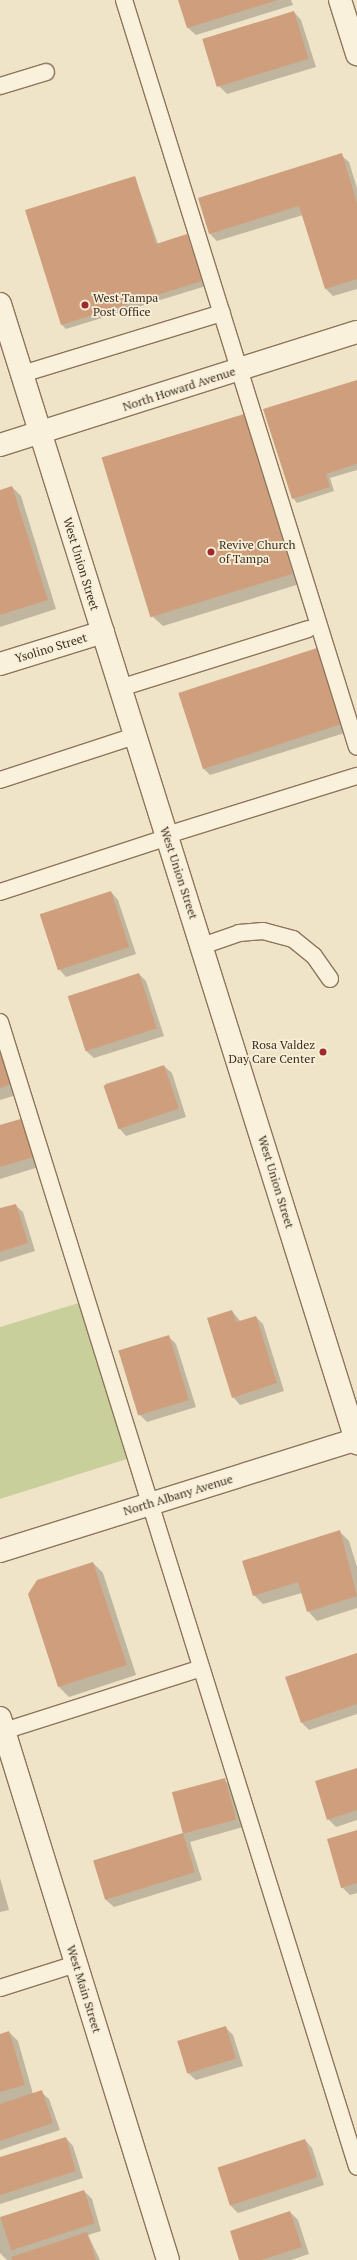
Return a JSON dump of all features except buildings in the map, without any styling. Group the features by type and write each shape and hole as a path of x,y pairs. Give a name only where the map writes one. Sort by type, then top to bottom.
{"street":[{"path":"340,0 357,54"},
{"name":"West Union Street","path":"0,304 357,1440"},
{"name":"North Howard Avenue","path":"0,444 357,332"},
{"name":"Ysolino Street","path":"0,664 103,632"},
{"name":"North Albany Avenue","path":"0,1551 357,1440"},
{"name":"West Main Street","path":"2,1724 168,2260"}],"lane":[{"path":"124,0 357,747"},
{"path":"0,86 46,72"},
{"path":"22,374 222,313"},
{"path":"120,688 308,629"},
{"path":"0,780 135,736"},
{"path":"0,892 167,836 357,776"},
{"path":"202,946 239,933 263,931 293,939 314,956 330,979"},
{"path":"0,1022 357,2167"},
{"path":"2,1724 201,1668"},
{"path":"0,1988 76,1964"}],"green space":[{"path":"82,1302 130,1458 0,1499 0,1327"}],"place":[{"name":"West Tampa Post Office","path":"85,305"},
{"name":"Revive Church of Tampa","path":"211,552"},
{"name":"Rosa Valdez Day Care Center","path":"323,1052"}]}
